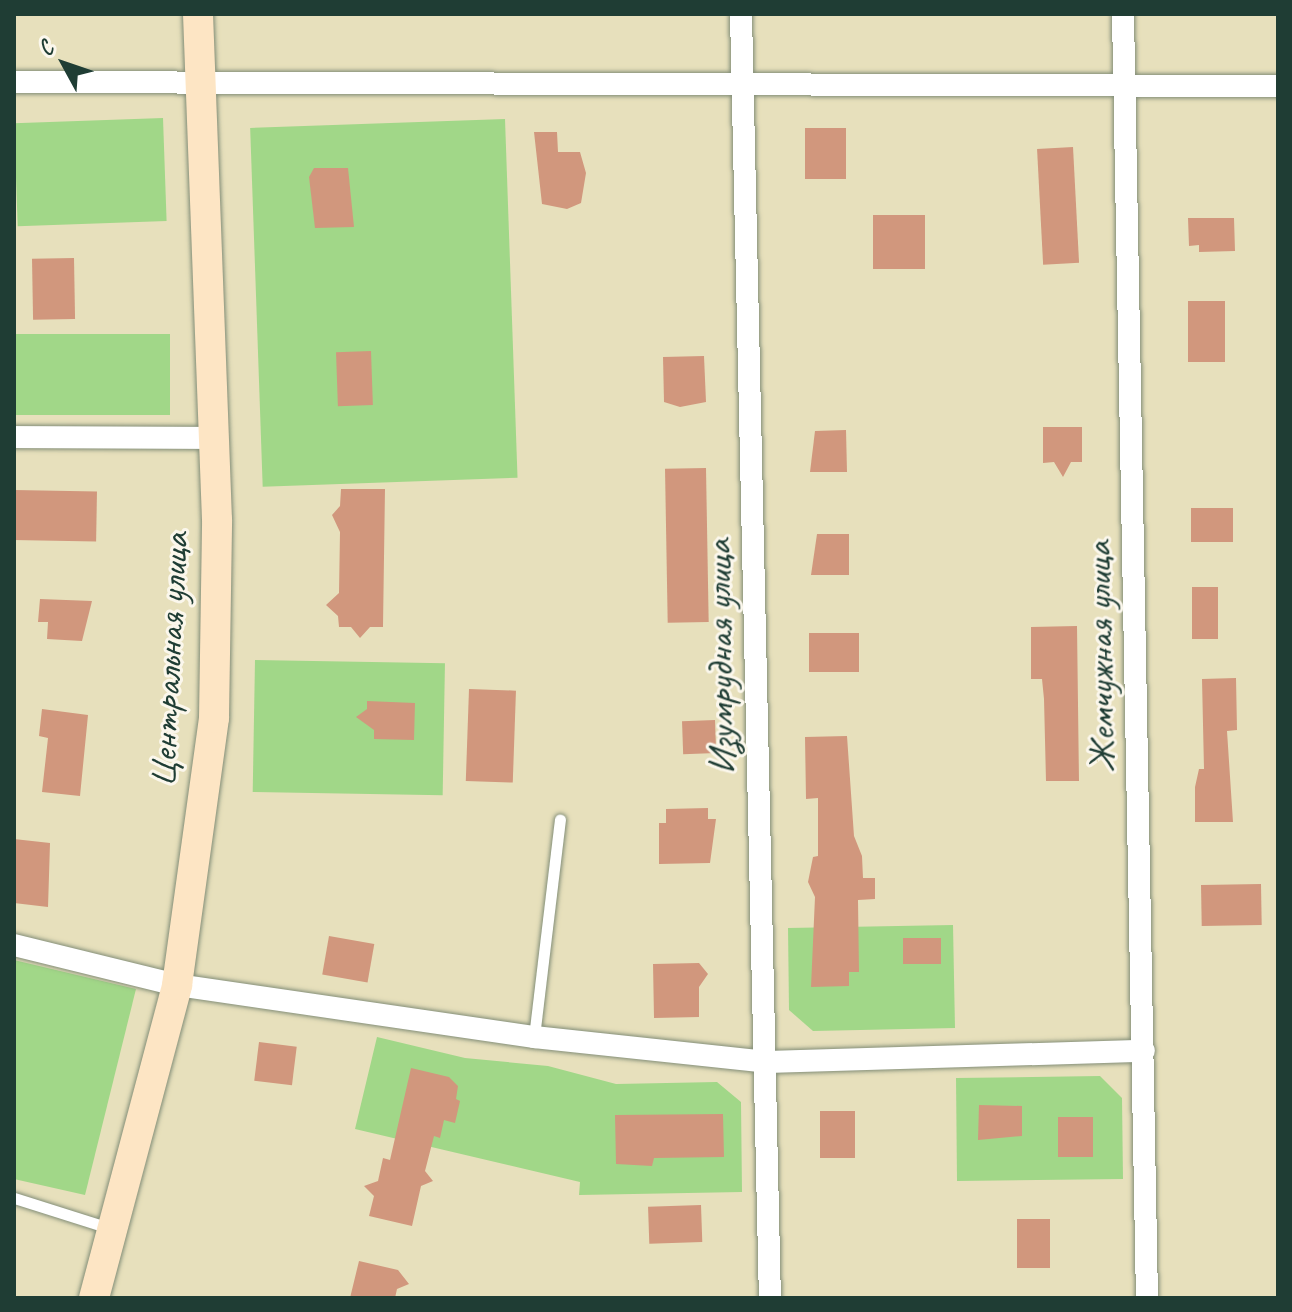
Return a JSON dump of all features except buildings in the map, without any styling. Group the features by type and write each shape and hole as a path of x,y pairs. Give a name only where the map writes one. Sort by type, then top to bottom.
{"main road":[{"name":"Центральная улица","path":"94,1298 177,985 214,718 214,438 205,80 198,14"}],"street":[{"name":"Изумрудная улица","path":"741,14 770,1298"},
{"name":"Жемчужная улица","path":"1123,14 1147,1298"},
{"path":"14,82 205,80 741,87 1278,86"},
{"path":"14,437 214,438"},
{"path":"14,945 177,985 534,1037 767,1062 1144,1051"}],"lane":[{"path":"534,1037 560,820"},
{"path":"14,1198 114,1230"}],"green space":[{"path":"163,118 167,221 18,226 14,123"},
{"path":"505,119 518,478 263,487 250,128"},
{"path":"14,334 170,334 170,415 14,415"},
{"path":"255,660 445,663 443,795 253,792"},
{"path":"953,925 955,1028 813,1031 789,1010 788,928"},
{"path":"14,960 136,989 85,1195 14,1179"},
{"path":"377,1037 465,1058 548,1066 616,1084 717,1082 741,1102 742,1192 579,1195 580,1182 355,1129"},
{"path":"1100,1076 1122,1098 1123,1179 957,1181 956,1078"}]}
